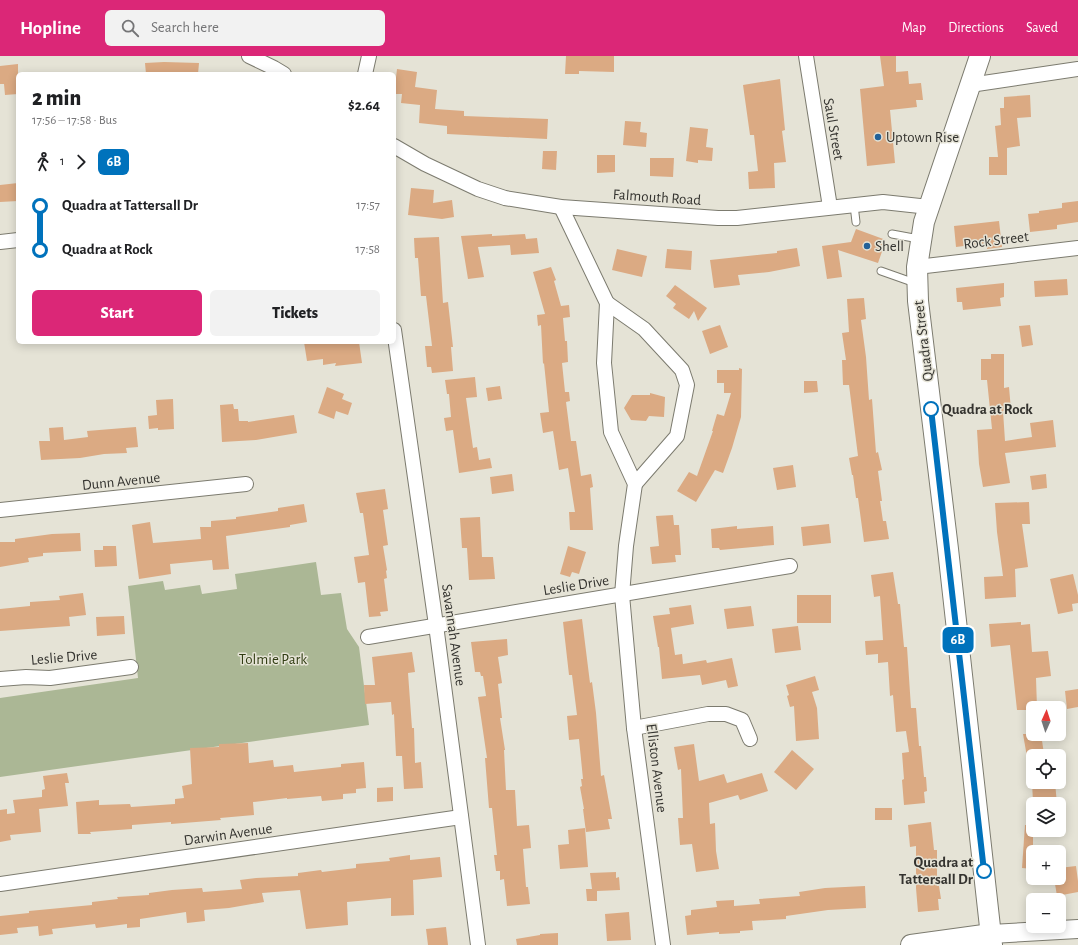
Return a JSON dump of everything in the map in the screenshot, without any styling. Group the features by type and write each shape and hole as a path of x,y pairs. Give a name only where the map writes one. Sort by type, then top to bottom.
{"main road":[{"name":"Quadra Street","path":"980,56 924,222 917,275 918,301 948,549 992,940"},
{"path":"911,945 992,940"}],"street":[{"path":"249,56 281,72"},
{"path":"365,72 369,56"},
{"name":"Saul Street","path":"806,56 830,207"},
{"path":"970,85 1078,69"},
{"name":"Falmouth Road","path":"396,147 425,164 478,189 505,198 561,206 731,218 755,217 830,207 883,202 929,207"},
{"path":"561,206 606,302 604,363 611,432 635,484 677,436 687,385 682,370 644,329 606,302"},
{"path":"0,242 16,240"},
{"name":"Rock Street","path":"917,275 1078,248"},
{"name":"Savannah Avenue","path":"396,344 436,625 478,945"},
{"name":"Dunn Avenue","path":"0,510 246,484"},
{"name":"Elliston Avenue","path":"635,484 626,546 622,595 634,728 663,945"},
{"name":"Leslie Drive","path":"368,637 790,566"},
{"name":"Leslie Drive","path":"0,679 26,677 50,678 131,667"},
{"path":"634,728 708,714 726,714 742,720 750,739"},
{"name":"Darwin Avenue","path":"0,884 461,817"},
{"path":"992,940 1078,929"}],"lane":[{"path":"854,205 856,222"},
{"path":"892,234 921,239"},
{"path":"881,271 917,275"}],"green space":[{"name":"Tolmie Park","path":"316,562 321,595 341,593 347,629 359,647 369,725 0,777 0,698 138,678 128,586 163,581 165,590 200,585 202,594 237,589 235,574"}],"building":[{"path":"566,56 614,56 614,72 579,71 579,74 565,74"},
{"name":"Uptown Rise","path":"880,56 896,56 896,72 908,71 909,84 921,83 923,100 916,100 917,107 890,110 895,163 867,166 860,89 884,86"},
{"path":"145,63 199,63 198,72 146,72"},
{"path":"18,64 18,72 16,72 16,94 5,95 4,84 0,84 0,66"},
{"path":"397,69 417,72 415,87 437,90 435,109 464,111 464,116 548,119 547,139 447,134 447,126 419,123 420,105 401,103 402,94 396,94"},
{"path":"780,79 785,130 782,131 786,162 774,163 775,188 749,189 748,172 758,171 754,135 750,135 743,85"},
{"path":"1030,95 1031,117 1017,118 1020,146 1007,148 1007,175 989,175 989,157 998,157 995,126 1001,125 1000,108 1004,108 1004,97"},
{"path":"625,121 641,122 640,132 647,133 646,147 623,145"},
{"path":"690,127 708,129 706,147 713,148 712,161 698,160 698,163 686,161"},
{"path":"543,151 557,151 556,170 542,169"},
{"path":"597,155 615,155 615,172 597,173"},
{"path":"650,158 674,158 673,177 650,176"},
{"path":"16,183 16,201 0,202 0,185"},
{"path":"411,188 434,190 433,203 452,200 454,217 442,219 408,215"},
{"path":"1078,201 1078,222 1057,225 1057,229 1030,232 1028,214 1062,208 1062,203"},
{"path":"999,221 1002,247 987,249 987,243 956,247 954,226"},
{"path":"856,229 886,240 878,263 838,250 842,277 827,279 822,246 851,242"},
{"path":"492,234 492,236 525,234 526,239 537,238 539,253 511,255 510,245 478,247 484,277 468,279 461,236"},
{"path":"439,237 443,303 448,302 453,347 451,347 453,371 432,373 431,367 427,367 425,346 432,346 426,296 421,296 418,258 415,258 414,238"},
{"path":"797,248 800,266 769,272 738,275 740,285 714,288 710,260 777,253 777,251"},
{"path":"617,249 647,256 642,277 612,270"},
{"path":"667,249 692,251 691,270 665,268"},
{"path":"551,267 556,280 554,281 561,306 569,305 570,317 563,318 565,341 567,341 568,362 562,363 565,392 569,392 570,401 566,402 571,441 576,441 581,476 591,474 593,487 590,488 593,530 570,530 569,512 575,512 568,468 559,470 553,431 543,433 540,413 549,412 544,363 543,364 541,325 538,326 537,315 545,314 533,272"},
{"path":"1067,279 1068,295 1035,297 1034,281"},
{"path":"1004,283 1004,297 1000,298 1001,306 963,310 962,302 957,302 956,288"},
{"path":"675,285 707,308 698,321 694,311 689,319 673,308 676,304 666,296"},
{"path":"864,298 866,319 861,320 866,357 869,400 872,399 876,453 878,452 882,470 878,471 882,501 880,501 883,521 886,521 889,539 864,542 858,498 856,498 849,458 858,456 849,385 843,385 842,360 846,360 842,333 849,332 847,299"},
{"path":"720,325 728,347 710,354 702,331"},
{"path":"1030,325 1033,345 1022,347 1019,326"},
{"path":"304,344 359,344 362,363 335,366 336,363 323,365 323,359 307,361"},
{"path":"991,354 1004,354 1004,388 1009,387 1011,410 1003,411 1005,441 1032,437 1030,423 1053,420 1056,447 1005,453 1010,483 983,487 979,464 977,430 992,429 987,380 981,380 981,359 991,359"},
{"path":"739,368 742,369 741,417 732,448 723,473 715,470 696,502 677,491 689,472 697,476 713,431 717,414 724,416 731,393 724,393 724,383 717,383 717,370 739,370"},
{"path":"475,377 477,397 466,398 473,448 477,447 479,460 490,458 492,468 459,473 453,430 446,431 444,418 451,417 449,394 447,394 445,380"},
{"path":"804,381 817,381 818,392 804,393"},
{"path":"500,386 502,399 488,401 486,388"},
{"path":"327,387 344,394 342,399 352,403 348,415 336,411 334,419 318,413"},
{"path":"650,393 665,397 664,417 649,416 646,421 631,420 624,408 632,395 650,395"},
{"path":"173,399 174,429 149,429 148,416 157,415 156,400"},
{"path":"233,404 234,409 238,409 239,421 248,422 294,415 297,433 256,440 222,442 220,405"},
{"path":"63,427 64,440 88,437 87,431 136,427 138,447 126,448 127,453 41,460 39,441 50,441 49,428"},
{"path":"793,465 796,487 777,490 773,468"},
{"path":"512,474 514,491 492,494 490,477"},
{"path":"1046,474 1047,488 1032,490 1030,476"},
{"path":"385,489 388,509 383,510 388,545 383,546 387,570 387,578 384,579 388,611 380,612 381,616 369,617 365,582 358,583 354,557 369,555 363,513 360,513 356,493"},
{"path":"1029,502 1030,524 1022,524 1028,567 1015,569 1016,597 985,599 984,577 1003,576 995,503"},
{"path":"304,504 307,522 290,525 290,527 226,536 229,569 213,570 212,560 170,564 171,574 139,579 132,525 150,522 153,543 201,539 200,527 211,527 211,521 236,519 236,517 278,511 278,508"},
{"path":"673,515 674,525 679,525 681,555 675,555 676,562 652,564 650,547 659,546 656,516"},
{"path":"480,517 482,557 493,557 495,579 469,580 467,548 462,548 460,518"},
{"path":"829,524 831,543 803,546 801,527"},
{"path":"737,526 737,529 773,526 774,545 720,550 719,548 712,548 711,529"},
{"path":"80,533 81,551 43,553 43,556 28,558 29,562 0,567 0,542 15,542 15,539 52,534"},
{"path":"103,546 116,546 117,566 95,567 94,550 103,550"},
{"path":"568,546 586,552 579,574 572,572 570,577 560,574"},
{"path":"893,572 898,604 900,604 904,647 907,647 911,708 916,708 919,746 921,746 927,791 924,792 925,803 904,805 902,753 909,752 906,731 896,732 893,695 890,696 888,662 878,663 878,654 866,655 865,641 883,640 880,596 874,597 871,575"},
{"path":"1073,574 1078,595 1078,603 1072,604 1073,611 1058,614 1050,579"},
{"path":"83,593 86,615 69,617 70,626 0,631 0,609 30,606 30,602 60,600 59,596"},
{"path":"797,595 831,595 831,623 797,623"},
{"path":"691,605 694,624 671,628 675,655 682,654 683,664 706,660 707,663 732,658 738,686 728,688 726,680 702,685 700,675 662,679 659,647 653,616 670,614 669,608"},
{"path":"751,606 754,626 727,629 724,609"},
{"path":"124,616 125,634 97,636 96,617"},
{"path":"582,619 590,683 592,682 596,713 601,776 604,775 612,819 608,819 610,829 586,832 580,787 582,786 581,779 583,779 579,739 569,740 567,716 577,715 572,675 569,675 563,622"},
{"path":"1021,622 1021,625 1030,624 1032,652 1048,651 1051,676 1036,678 1037,701 1026,701 1026,710 1017,710 1010,645 991,647 989,624"},
{"path":"798,626 801,650 775,653 772,629"},
{"path":"507,639 508,655 498,657 502,683 498,684 502,718 500,718 505,750 506,790 515,790 517,826 529,825 531,848 523,849 526,887 528,887 530,904 507,906 504,879 500,880 500,871 496,871 494,855 497,855 492,808 489,808 485,758 487,758 478,697 486,696 483,676 481,676 480,672 475,672 471,642"},
{"path":"412,652 415,672 408,673 412,728 414,728 415,763 421,762 423,788 404,789 402,756 396,756 394,714 392,715 391,702 365,704 364,685 375,685 372,657"},
{"path":"815,676 819,690 812,692 817,708 819,739 796,741 794,706 790,707 786,685"},
{"path":"1078,689 1078,707 1067,709 1065,691"},
{"path":"1023,734 1026,734 1026,741 1042,741 1043,749 1026,749 1026,751"},
{"path":"248,743 249,763 273,760 274,767 293,765 294,772 341,767 341,764 364,762 366,788 356,789 356,793 343,794 343,799 322,801 321,796 253,802 254,815 220,818 221,820 132,825 132,829 78,834 76,802 99,800 99,805 130,804 131,807 175,804 175,799 184,798 182,786 192,784 190,748 219,747 219,744"},
{"path":"694,744 699,781 724,774 727,783 762,773 768,791 740,800 738,795 709,803 710,824 715,823 716,851 719,869 696,872 692,844 680,845 678,818 683,818 681,769 678,770 674,747"},
{"path":"792,750 814,769 796,790 774,772"},
{"path":"67,773 69,783 65,783 68,806 39,809 41,832 10,835 11,840 0,842 0,810 7,809 7,814 15,813 13,800 42,797 42,790 45,789 43,776"},
{"path":"393,787 393,801 377,802 377,788"},
{"path":"1032,789 1056,789 1056,797 1033,797"},
{"path":"875,808 892,808 892,820 875,820"},
{"path":"931,822 934,850 937,850 937,886 939,886 941,899 938,899 939,910 918,912 916,888 916,846 910,847 908,825"},
{"path":"1026,825 1026,837 1033,837 1033,845 1026,845 1026,868 1022,868"},
{"path":"585,828 588,867 560,869 558,845 569,844 568,830"},
{"path":"410,855 410,860 440,857 442,877 413,880 414,915 391,916 391,898 347,902 348,925 306,929 300,890 262,893 264,902 229,908 204,910 205,921 187,923 186,912 140,919 140,927 127,928 127,924 96,928 95,924 52,929 53,934 39,936 38,926 17,928 18,933 0,935 0,916 29,913 29,911 92,905 92,902 118,899 117,897 149,895 149,893 172,890 202,888 203,892 242,889 240,880 298,876 298,873 356,868 356,864 390,861 389,858"},
{"path":"1076,866 1078,892 1066,894 1066,893 1056,893 1055,885 1066,885 1066,867"},
{"path":"616,872 616,878 619,877 620,890 597,891 597,901 587,901 586,889 592,889 590,873"},
{"path":"865,886 866,908 828,910 786,916 786,919 752,921 753,930 740,931 740,933 719,934 719,932 687,935 685,916 691,915 691,910 717,907 716,901 734,900 734,906 760,904 759,899 800,896 799,892 825,888"},
{"path":"629,912 631,940 607,941 605,914"},
{"path":"446,927 448,945 428,945 426,929"},
{"path":"558,933 558,945 517,945 516,939 540,934"}],"bus line":[{"name":"6B","path":"931,409 984,871"}],"place":[{"name":"Uptown Rise","path":"878,137"},
{"name":"Shell","path":"867,246"},
{"name":"Quadra at Rock","path":"931,409"},
{"name":"Quadra at Tattersall Dr","path":"984,871"}]}
